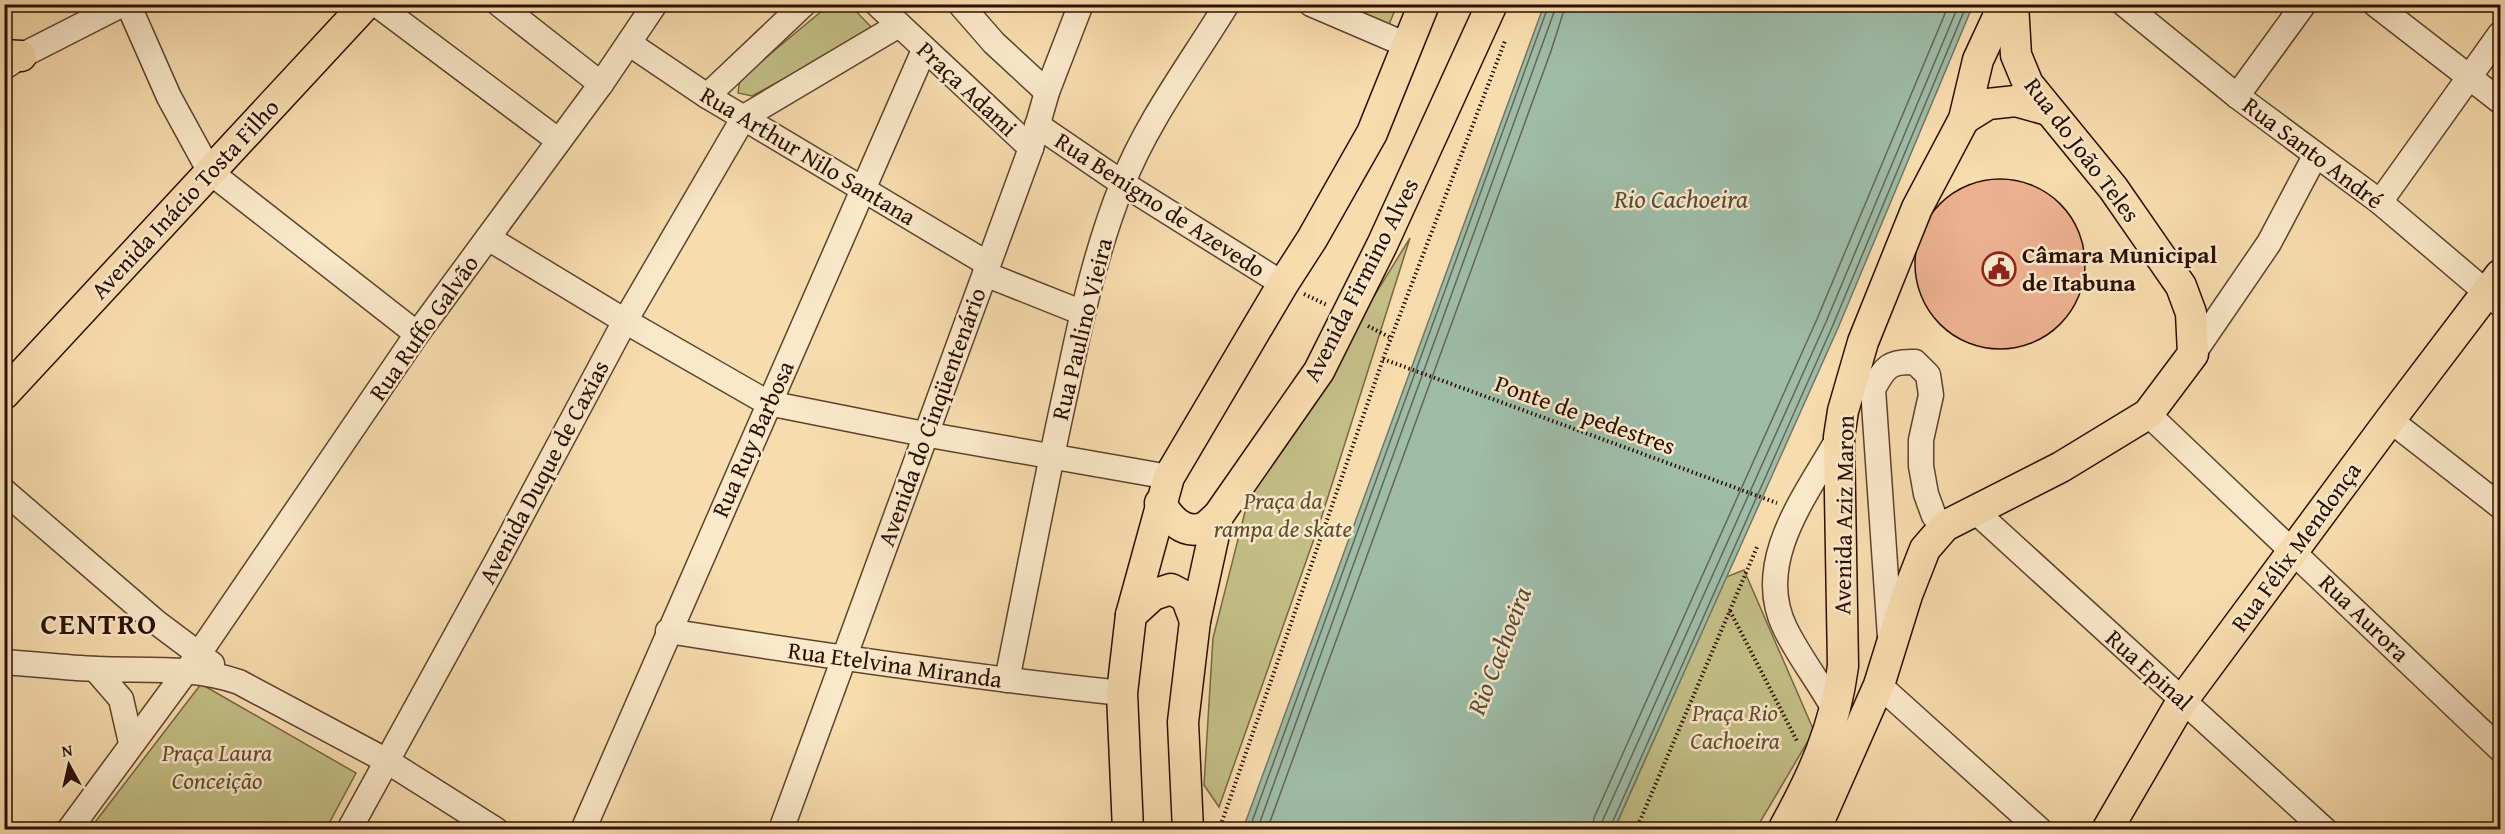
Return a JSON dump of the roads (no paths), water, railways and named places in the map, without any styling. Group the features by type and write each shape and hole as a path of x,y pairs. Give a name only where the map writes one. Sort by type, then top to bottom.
{"main road":[{"name":"Avenida Inácio Tosta Filho","path":"4,394 366,4"},
{"path":"1128,830 1122,693 1131,615 1164,490 1372,133 1424,4"},
{"name":"Avenida Firmino Alves","path":"1188,830 1183,722 1195,621 1218,516 1319,371 1382,245 1492,4"},
{"name":"Avenida Aziz Maron","path":"1783,830 1815,770 1835,711 1843,666 1839,437 1843,411 1863,342 1917,208 1964,119 1978,60 2004,4"},
{"name":"Rua do João Teles","path":"2013,4 2016,55 2028,84 2113,188 2181,286 2191,313 2193,354"},
{"path":"1964,119 1988,104 2016,101 2049,110"},
{"name":"Rua Félix Mendonça","path":"2107,830 2182,701 2390,420 2496,291"},
{"path":"1815,830 1879,685 1891,642 1925,549 1945,526 2061,467 2148,414 2193,354"},
{"path":"1164,490 1172,521 1185,528 1203,528 1218,516"},
{"path":"1131,615 1153,595 1171,589 1186,597 1195,621"}],"street":[{"path":"10,59 123,4"},
{"path":"128,4 169,97 210,172 417,334"},
{"path":"376,4 560,141"},
{"path":"499,4 601,84"},
{"name":"Rua Ruffo Galvão","path":"69,830 192,663 417,334 630,44 655,4"},
{"path":"707,96 804,4"},
{"name":"Praça Adami","path":"877,4 924,50 1034,136"},
{"path":"960,4 994,43 1047,92"},
{"name":"Avenida do Cinqüentenário","path":"781,830 1034,136 1047,92 1081,4"},
{"name":"Rua Paulino Vieira","path":"1007,680 1052,455 1083,313 1105,230 1122,183 1143,140 1227,4"},
{"path":"1311,4 1408,46"},
{"name":"Rua Santo André","path":"2124,4 2237,96 2496,291"},
{"path":"2237,96 2304,4"},
{"path":"2375,4 2500,101"},
{"path":"744,117 899,25"},
{"path":"2380,202 2500,34"},
{"name":"Rua Arthur Nilo Santana","path":"630,44 707,96 864,190 986,269 1083,313"},
{"name":"Rua Ruy Barbosa","path":"582,830 924,50"},
{"name":"Avenida Duque de Caxias","path":"349,830 625,321 744,117"},
{"name":"Rua Benigno de Azevedo","path":"1034,136 1122,183 1282,284"},
{"path":"2193,354 2269,243 2315,156"},
{"path":"488,238 625,321 768,403 924,434 1052,455 1164,490"},
{"path":"1891,642 1873,389 1883,370 1897,361 1915,362 1928,375 1931,395 1921,440 1921,466 1926,494 1934,516 1945,526"},
{"name":"Rua Aurora","path":"2148,414 2294,550 2500,749"},
{"path":"2390,420 2500,506"},
{"path":"1835,711 1784,627 1774,587 1779,550 1797,512 1839,437"},
{"path":"4,491 156,622 192,663 239,682 387,761 496,830"},
{"name":"Rua Epinal","path":"1974,510 2325,830"},
{"path":"145,670 153,663 158,652 156,622"},
{"name":"Rua Etelvina Miranda","path":"668,631 844,659 1122,693"},
{"path":"4,662 95,669 145,670 192,663"},
{"path":"95,669 122,699 131,743"},
{"path":"1879,685 2040,830"}],"water":[{"name":"Rio Cachoeira","path":"1544,5 1973,5 1838,328 1614,829 1243,829"}],"place":[{"name":"Câmara Municipal de Itabuna","path":"1999,269"}],"district":[{"name":"CENTRO","path":"99,624"}],"park label":[{"name":"Praça da rampa de skate","path":"1283,515"},
{"name":"Praça Rio Cachoeira","path":"1735,727"},
{"name":"Praça Laura Conceição","path":"217,767"}]}
